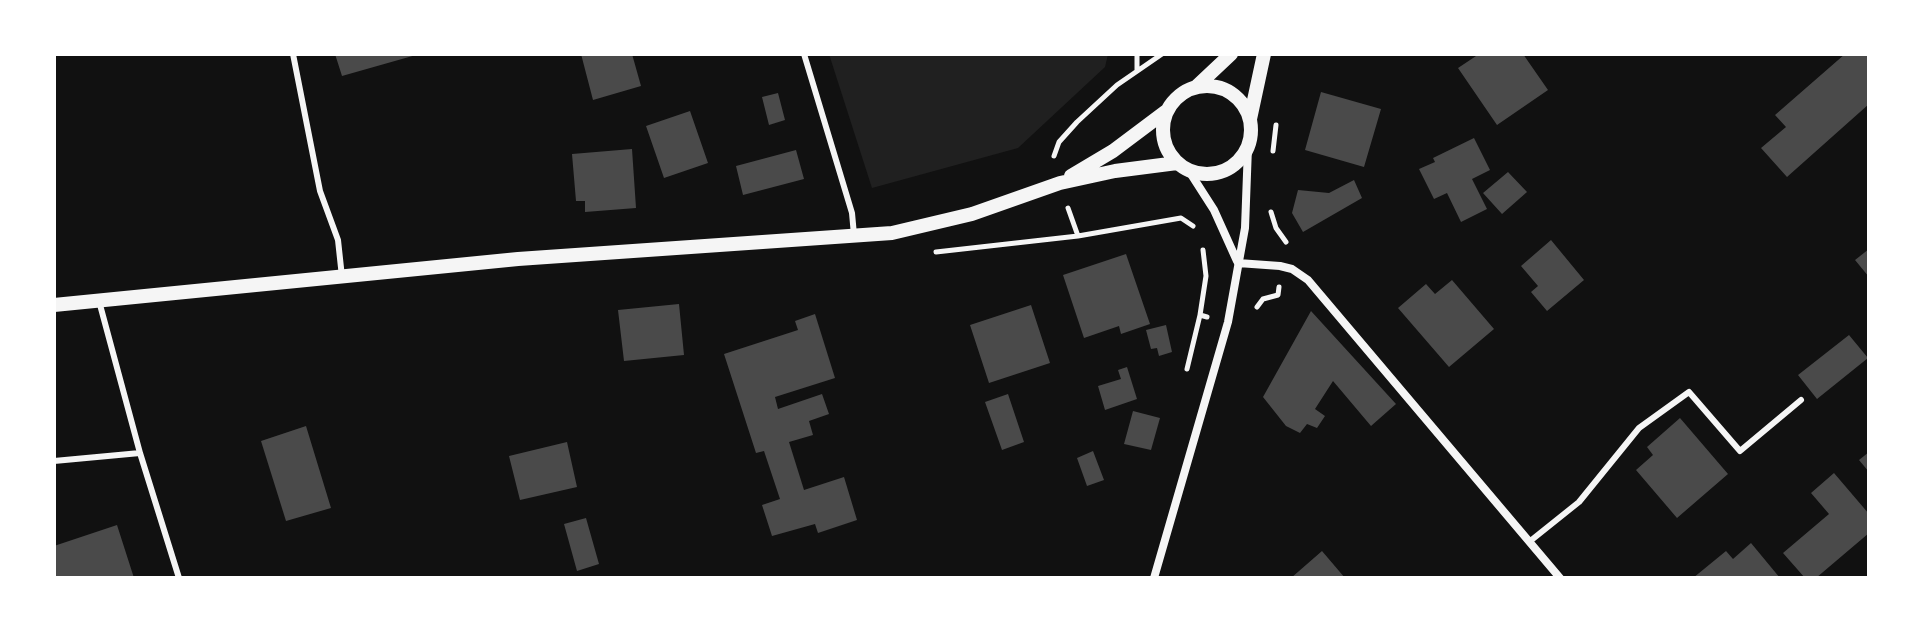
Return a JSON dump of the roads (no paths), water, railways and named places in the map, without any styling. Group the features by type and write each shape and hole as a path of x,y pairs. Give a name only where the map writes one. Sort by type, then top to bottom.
{"street":[{"path":"1197,86 1231,54"},
{"path":"1154,578 1228,322 1245,228 1250,120 1264,54"},
{"path":"1060,183 1113,151 1165,112 1184,91 1197,86 1211,85 1236,96 1250,120"},
{"path":"1165,112 1163,140 1214,210 1238,263"},
{"path":"54,305 533,258 854,237 941,223 1060,183 1115,171 1183,167 1202,174 1216,173 1229,168 1248,147"},
{"path":"1238,263 1280,266 1292,269 1308,280 1560,578"}],"lane":[{"path":"293,54 320,191 338,240 342,277"},
{"path":"804,54 852,213 854,237"},
{"path":"99,301 140,453 179,578"},
{"path":"1529,542 1579,502 1639,428 1689,392 1740,451 1801,400"},
{"path":"54,461 140,453"}]}
